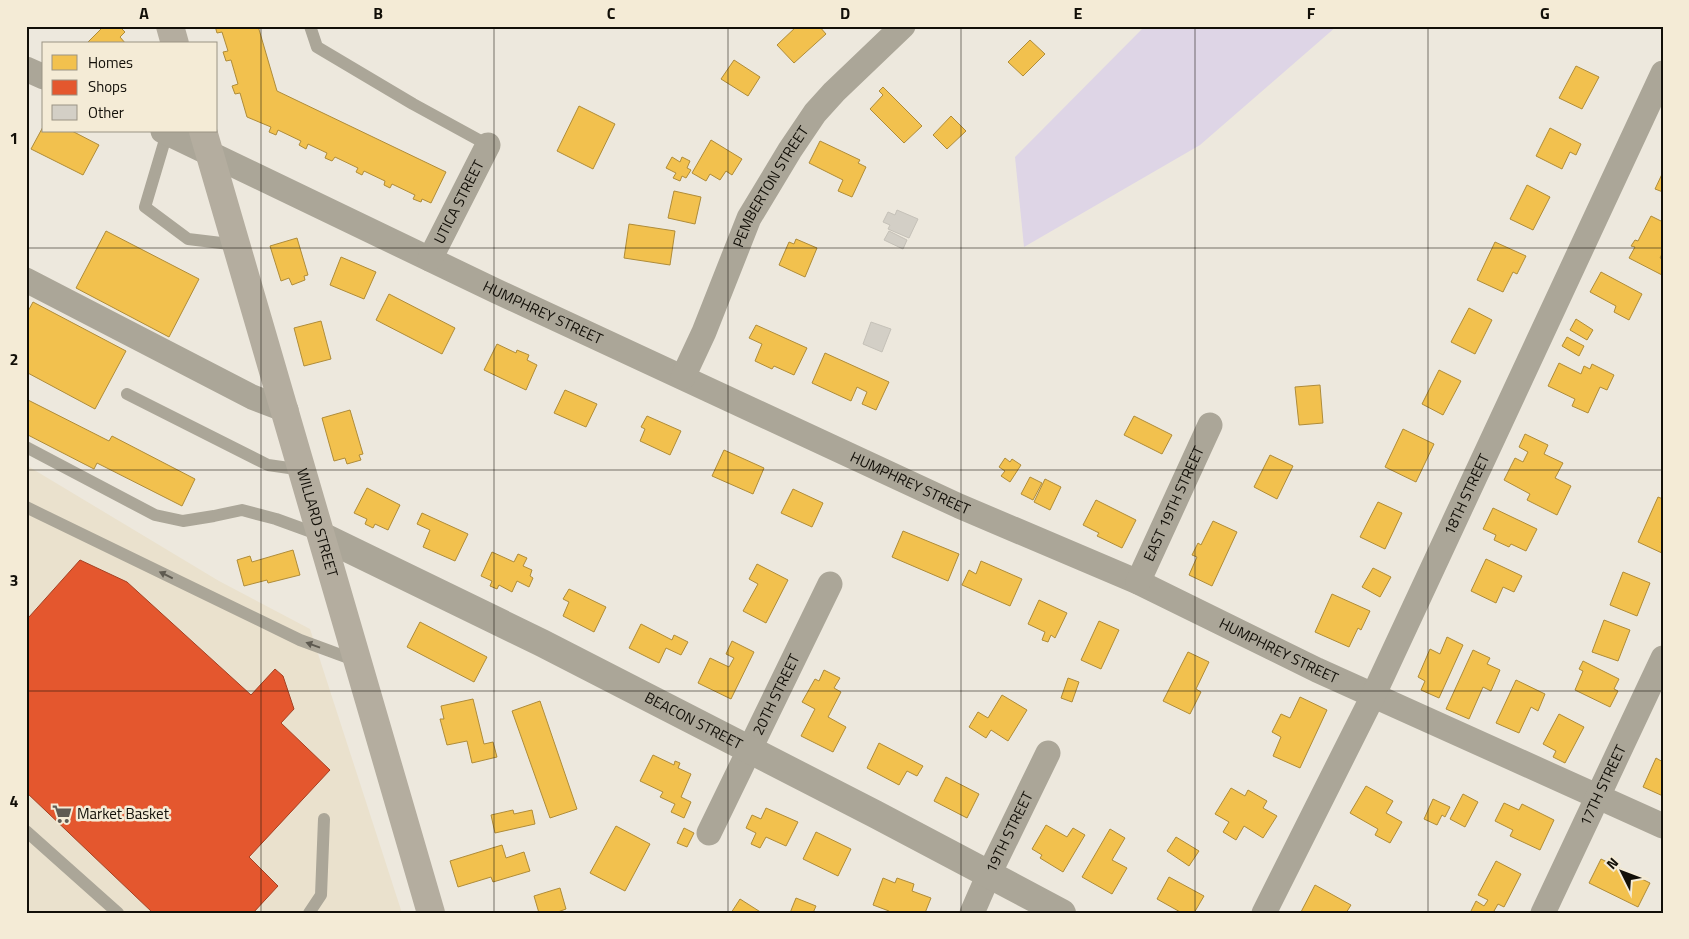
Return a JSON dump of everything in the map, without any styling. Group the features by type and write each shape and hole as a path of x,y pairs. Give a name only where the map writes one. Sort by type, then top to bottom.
{"main road":[{"path":"170,26 174,42"},
{"name":"WILLARD STREET","path":"207,142 432,913"}],"street":[{"name":"PEMBERTON STREET","path":"683,377 704,332 750,218 790,150 816,113 834,92 903,26"},
{"path":"26,69 42,76"},
{"name":"18TH STREET","path":"1264,913 1373,696 1663,72"},
{"name":"HUMPHREY STREET","path":"165,132 207,142 430,259 959,506 1138,582 1317,670 1663,826"},
{"name":"UTICA STREET","path":"430,259 488,145"},
{"path":"26,280 252,397 286,410"},
{"name":"EAST 19TH STREET","path":"1138,582 1210,425"},
{"name":"BEACON STREET","path":"322,536 542,643 1062,913"},
{"name":"20TH STREET","path":"709,833 830,584"},
{"name":"17TH STREET","path":"1543,913 1663,658"},
{"name":"19TH STREET","path":"972,913 1048,753"}],"lane":[{"path":"310,26 317,47 412,104 488,145"},
{"path":"165,132 145,207 188,239 238,245"},
{"path":"127,394 268,465 303,470"},
{"path":"26,447 155,515 183,521 242,510 276,519 322,536"},
{"path":"26,507 300,640 359,662"},
{"path":"309,913 321,895 324,819"},
{"path":"26,831 118,913"}],"shaded area":[{"path":"1145,26 1337,26 1200,145 1024,247 1015,157"},
{"path":"26,465 219,581 310,629 402,913 26,913"}],"building: Homes":[{"path":"104,26 119,26 125,32 120,37 124,42 88,42"},
{"path":"215,26 258,26 277,91 446,172 431,203 422,199 421,202 413,199 415,195 392,184 390,188 384,185 385,181 364,171 362,175 356,172 358,168 335,157 332,161 325,158 327,153 308,144 306,149 299,145 301,141 278,130 276,135 269,132 271,127 247,117 240,93 235,94 232,86 238,84 231,60 226,61 223,52 228,51 222,32 217,33"},
{"path":"797,26 819,26 826,34 794,63 777,45"},
{"path":"1030,40 1045,54 1023,76 1008,62"},
{"path":"734,60 760,77 748,96 721,79"},
{"path":"1576,66 1599,77 1582,109 1559,98"},
{"path":"883,87 922,126 904,143 870,109 883,95 879,91"},
{"path":"579,106 615,124 593,169 557,151"},
{"path":"951,116 966,131 947,149 933,135"},
{"path":"1550,128 1581,144 1576,155 1570,152 1562,169 1536,156"},
{"path":"42,129 42,132 74,132 99,145 83,175 31,149"},
{"path":"711,140 742,159 732,175 726,171 720,180 710,174 706,181 692,173"},
{"path":"820,141 860,160 858,163 866,167 852,197 838,191 843,180 809,163"},
{"path":"672,157 680,162 682,157 690,161 687,168 691,170 686,178 682,176 680,181 673,178 676,173 666,168"},
{"path":"1663,172 1663,192 1655,189"},
{"path":"1527,185 1550,197 1533,230 1510,219"},
{"path":"674,191 701,197 695,224 668,218"},
{"path":"1651,216 1663,222 1663,252 1660,258 1663,259 1662,275 1629,258 1635,247 1631,246 1635,240 1638,241"},
{"path":"629,224 675,231 670,265 624,258"},
{"path":"106,231 199,279 169,337 76,288"},
{"path":"297,238 308,275 304,276 305,280 292,285 289,278 281,281 270,246"},
{"path":"796,239 817,248 805,277 779,265 789,242 794,244"},
{"path":"1495,242 1526,256 1517,274 1513,272 1503,292 1477,280"},
{"path":"341,257 376,272 364,299 330,285"},
{"path":"1601,272 1642,294 1629,320 1614,312 1616,306 1590,292"},
{"path":"389,294 455,328 442,354 376,320"},
{"path":"33,302 126,351 95,409 26,372 26,315"},
{"path":"1469,308 1492,320 1475,354 1451,342"},
{"path":"1576,319 1593,330 1587,340 1570,330"},
{"path":"321,321 331,359 304,366 294,328"},
{"path":"756,325 807,348 794,375 774,366 772,369 755,361 762,344 749,338"},
{"path":"1567,337 1584,346 1579,356 1562,346"},
{"path":"497,344 516,353 517,350 529,355 527,360 537,365 526,390 484,370"},
{"path":"825,353 889,382 876,410 862,404 867,392 857,387 851,401 812,383"},
{"path":"1559,363 1581,374 1584,366 1590,369 1592,364 1614,375 1607,390 1600,387 1588,413 1572,406 1575,399 1548,386"},
{"path":"1439,370 1461,381 1443,415 1422,404"},
{"path":"1320,385 1323,423 1299,425 1295,387"},
{"path":"565,390 597,404 586,427 554,413"},
{"path":"26,399 109,441 112,436 195,479 182,506 97,463 94,469 26,434"},
{"path":"350,410 363,454 359,455 361,460 347,464 345,458 334,461 322,418"},
{"path":"647,416 681,431 670,455 640,441 645,429 641,427"},
{"path":"1134,416 1172,435 1162,454 1124,435"},
{"path":"1403,429 1434,444 1416,482 1385,467"},
{"path":"1525,434 1548,445 1544,454 1563,463 1555,478 1571,486 1557,515 1527,500 1530,494 1504,480 1515,458 1523,462 1528,452 1519,447"},
{"path":"724,450 764,468 753,494 712,476"},
{"path":"1270,455 1293,466 1277,499 1254,487"},
{"path":"1005,458 1010,462 1012,459 1021,465 1010,482 1001,476 1005,471 999,467"},
{"path":"1030,477 1042,483 1033,500 1021,494"},
{"path":"1045,479 1061,487 1050,510 1034,502"},
{"path":"367,488 400,505 388,530 375,524 373,528 365,524 367,519 354,513"},
{"path":"793,489 823,503 812,527 781,513"},
{"path":"1658,497 1663,499 1662,553 1638,542"},
{"path":"1096,500 1136,520 1122,548 1097,536 1099,533 1083,525"},
{"path":"1378,502 1402,513 1385,549 1360,537"},
{"path":"1493,508 1537,529 1526,551 1511,544 1509,547 1494,540 1496,535 1483,529"},
{"path":"422,513 468,534 455,561 423,547 430,530 417,524"},
{"path":"1213,521 1237,532 1212,586 1189,575 1197,557 1192,555 1198,543 1201,545"},
{"path":"903,531 959,554 948,581 892,557"},
{"path":"293,550 300,575 268,583 267,580 244,586 237,560 250,556 252,562"},
{"path":"492,552 514,562 518,554 527,558 523,566 532,570 530,576 533,578 529,587 517,581 512,592 499,585 497,589 490,586 492,581 481,576"},
{"path":"1486,559 1522,576 1514,592 1503,587 1496,603 1471,591"},
{"path":"981,561 1022,579 1010,606 962,585 969,570 976,574"},
{"path":"757,564 788,580 766,623 743,611 758,584 749,579"},
{"path":"1373,568 1391,577 1380,597 1362,587"},
{"path":"1623,572 1650,583 1637,616 1610,605"},
{"path":"569,589 606,607 594,632 563,616 569,602 563,599"},
{"path":"1332,594 1370,611 1361,630 1358,628 1349,647 1315,632"},
{"path":"1039,600 1067,613 1055,638 1051,635 1048,642 1042,640 1045,632 1028,624"},
{"path":"1604,620 1630,630 1618,661 1592,652"},
{"path":"1099,621 1119,630 1101,669 1081,660"},
{"path":"420,622 487,657 474,682 407,647"},
{"path":"641,624 672,640 674,635 688,642 681,655 666,648 659,663 629,648"},
{"path":"1447,637 1463,645 1439,698 1421,690 1425,681 1418,677 1430,649 1440,654"},
{"path":"732,641 754,652 731,699 698,683 710,658 729,667 734,658 726,654"},
{"path":"1473,650 1490,658 1487,664 1500,670 1491,691 1483,687 1469,719 1446,709"},
{"path":"1188,652 1209,662 1196,689 1201,692 1190,714 1163,701"},
{"path":"1583,661 1619,679 1614,689 1618,691 1610,707 1575,690 1583,671 1579,669"},
{"path":"824,670 840,678 834,688 841,692 828,717 846,727 833,752 801,736 815,709 802,702 815,679 819,681"},
{"path":"1068,678 1079,682 1072,702 1061,698"},
{"path":"1516,680 1545,694 1538,711 1531,707 1519,733 1496,723"},
{"path":"1002,695 1027,710 1008,741 991,730 986,738 969,727 978,712 988,718"},
{"path":"1300,697 1327,710 1300,768 1273,756 1281,737 1272,732 1281,714 1290,718"},
{"path":"473,699 484,744 493,742 497,757 472,763 467,741 447,745 440,719 444,719 441,706"},
{"path":"540,701 577,809 550,818 512,711"},
{"path":"1559,714 1584,727 1565,763 1553,757 1556,751 1543,744"},
{"path":"879,743 923,766 917,776 907,771 899,785 867,768"},
{"path":"653,755 674,765 675,761 680,763 678,768 691,774 681,797 691,802 684,818 671,812 675,804 660,797 663,792 640,781"},
{"path":"1656,758 1663,762 1663,796 1643,787"},
{"path":"946,777 979,794 967,818 934,801"},
{"path":"1366,786 1393,801 1386,813 1402,822 1390,843 1375,835 1378,829 1350,813"},
{"path":"1231,788 1245,796 1248,790 1267,801 1263,808 1277,816 1263,838 1244,826 1236,840 1223,832 1229,822 1215,814"},
{"path":"1463,794 1478,802 1465,827 1450,819"},
{"path":"1433,799 1450,807 1445,817 1442,815 1437,825 1424,819"},
{"path":"1504,803 1519,810 1522,804 1554,820 1540,850 1510,836 1513,830 1495,821"},
{"path":"766,808 798,822 786,846 766,837 760,848 751,844 756,833 746,828 752,815 761,819"},
{"path":"513,810 514,814 532,810 535,824 495,833 491,815"},
{"path":"1046,825 1067,837 1073,828 1085,835 1063,872 1040,858 1042,855 1032,849"},
{"path":"616,826 650,844 625,891 590,873"},
{"path":"684,828 694,833 687,847 677,843"},
{"path":"1110,829 1125,838 1112,860 1127,868 1112,894 1082,877"},
{"path":"816,832 851,849 838,876 803,859"},
{"path":"1176,837 1199,851 1189,866 1167,851"},
{"path":"502,845 506,858 524,852 530,871 493,882 491,877 458,887 450,861"},
{"path":"1601,859 1650,883 1638,907 1589,883"},
{"path":"1496,861 1521,874 1504,907 1498,904 1494,911 1498,913 1470,913 1476,901 1484,906 1488,900 1478,895"},
{"path":"1169,877 1204,896 1194,913 1182,913 1157,899"},
{"path":"883,878 895,883 897,878 914,884 912,891 931,898 925,913 888,913 889,911 873,905"},
{"path":"1315,885 1351,905 1346,913 1301,912"},
{"path":"560,888 566,909 555,913 539,913 534,896"},
{"path":"796,898 816,906 813,913 790,913"},
{"path":"740,899 762,913 731,913"}],"building: Shops":[{"path":"80,560 127,582 251,695 275,669 283,676 294,709 281,723 330,770 249,857 278,886 253,913 153,913 26,792 26,615 29,617"}],"building: Other":[{"path":"897,210 918,219 909,238 888,229 890,225 883,222 888,212 895,215"},
{"path":"889,231 907,240 903,249 884,240"},
{"path":"871,322 891,329 882,352 863,344"}],"place":[{"name":"Market Basket","path":"62,814"}]}
